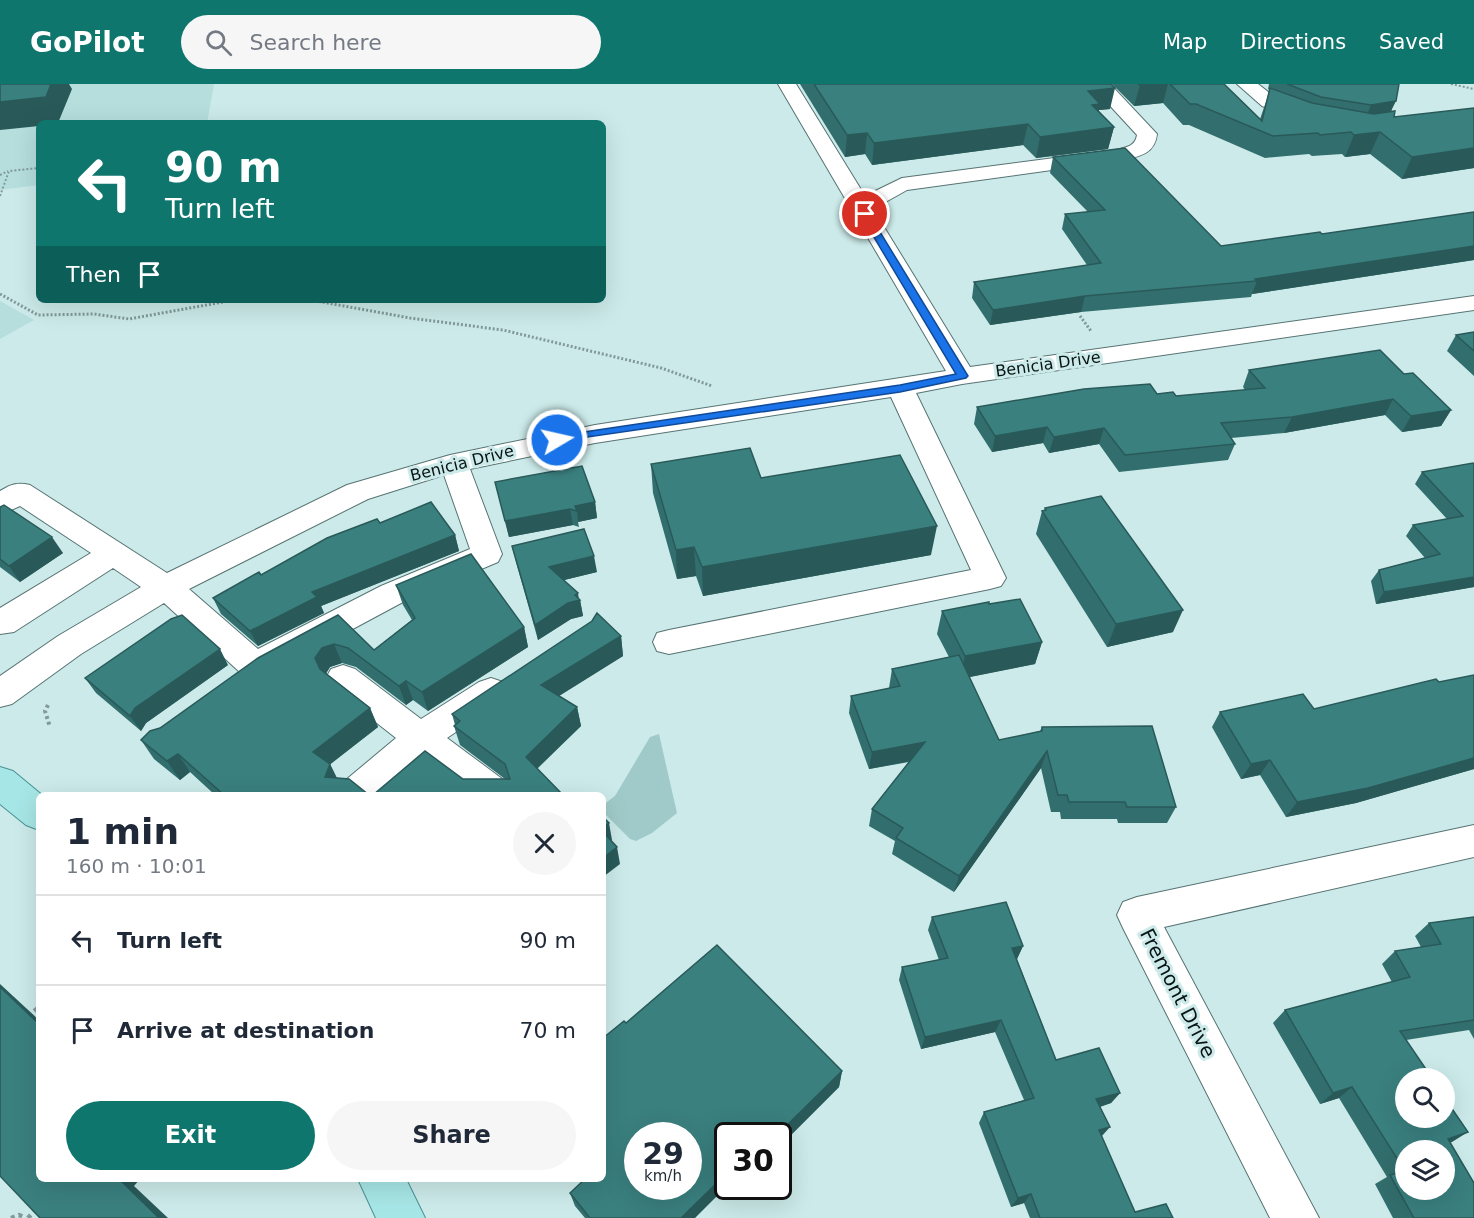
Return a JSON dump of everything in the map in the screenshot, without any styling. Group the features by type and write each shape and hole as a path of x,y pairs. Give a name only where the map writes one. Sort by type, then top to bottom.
{"main road":[{"path":"0,782 36,812"},
{"path":"383,1182 401,1218"}],"street":[{"path":"787,84 962,376"},
{"path":"865,214 873,200 902,184 1117,156 1139,150 1146,143 1147,134 1099,84"},
{"path":"1246,84 1269,102 1321,120"},
{"name":"Benicia Drive","path":"0,694 88,634 166,588 256,540 376,485 454,464 557,440 900,388 962,376 1474,303"},
{"path":"669,642 990,578 900,388"},
{"path":"226,687 255,666 392,594 500,551 454,464"},
{"path":"0,505 20,492 166,588 187,604 255,666"},
{"path":"0,620 3,623 114,554"},
{"path":"357,792 420,737 516,674"},
{"path":"343,678 492,792"},
{"name":"Fremont Drive","path":"1295,1218 1137,915 1474,841"}],"path":[{"path":"1451,84 1474,88"},
{"path":"0,177 9,171 36,168"},
{"path":"0,196 9,171"},
{"path":"0,177 7,177"},
{"path":"0,294 38,315 94,314 129,319 217,303"},
{"path":"328,303 410,318 503,330 661,368 722,388"},
{"path":"50,727 45,711 52,697"},
{"path":"23,1021 36,1010"},
{"path":"10,1218 19,1215 26,1218 40,1204"}],"shaded area":[{"path":"0,84 214,84 208,120 36,120 36,185 0,190"},
{"path":"0,301 34,320 0,339"},
{"path":"659,734 677,813 652,833 636,841 630,839 606,815 606,803 615,796 650,737"}],"building":[{"path":"0,84 51,84 46,97 0,102"},
{"path":"814,84 1111,84 1115,88 1088,91 1100,104 1092,105 1114,127 1040,137 1028,124 874,143 867,133 847,135"},
{"path":"1170,84 1224,84 1262,121 1270,88 1312,103 1374,114 1395,111 1394,117 1474,108 1474,148 1412,157 1380,132 1354,135 1351,132 1273,136 1196,104 1190,104"},
{"path":"1287,84 1399,84 1396,101 1371,105 1321,97"},
{"path":"1125,148 1221,246 1474,212 1474,246 1255,279 1257,281 1085,296 993,310 974,282 1101,263 1065,214 1105,210 1053,157"},
{"path":"1474,332 1474,351 1456,335"},
{"path":"1380,350 1404,374 1413,373 1451,410 1411,416 1393,399 1292,417 1221,423 1235,444 1125,455 1104,428 1054,437 1047,427 995,436 977,407 1084,389 1150,384 1157,394 1173,392 1176,396 1265,388 1249,370"},
{"path":"750,448 761,478 900,455 937,526 702,567 694,547 676,550 651,464"},
{"path":"1473,463 1474,577 1384,592 1379,570 1440,554 1413,525 1463,516 1422,472"},
{"path":"582,466 595,502 575,506 577,511 570,509 505,521 495,482"},
{"path":"1101,496 1183,610 1116,624 1042,511 1046,510 1045,508"},
{"path":"431,502 455,535 312,592 317,597 250,631 213,598 259,572 261,575 327,538 377,519 380,523"},
{"path":"4,505 52,537 9,566 0,559 0,507"},
{"path":"584,529 594,556 549,567 578,593 575,595 580,600 568,603 535,625 512,546"},
{"path":"471,554 524,627 422,692 406,681 399,686 348,648 334,644 322,648 315,658 320,669 370,708 313,752 330,764 325,777 349,779 365,792 221,792 178,754 167,761 141,740 150,731 160,728 258,658 338,615 374,650 415,618 396,585"},
{"path":"1020,599 1042,642 965,656 942,611"},
{"path":"597,613 621,636 541,685 577,707 526,757 560,792 377,792 425,751 463,779 510,779 505,764 454,726 460,721 452,714 592,621"},
{"path":"182,615 220,649 135,708 130,716 85,678 171,619"},
{"path":"959,655 999,740 1042,731 1042,727 1152,726 1176,807 1127,807 1125,802 1069,802 1067,795 1058,795 1047,751 959,876 896,838 903,828 872,809 925,742 872,752 851,696 900,686 892,669"},
{"path":"1474,675 1474,758 1368,788 1297,802 1270,760 1251,764 1220,712 1303,694 1314,709 1436,679 1439,682"},
{"path":"606,835 617,847 606,856"},
{"path":"1006,902 1023,946 1012,948 1056,1060 1099,1048 1120,1093 1096,1099 1110,1127 1099,1130 1135,1212 1166,1204 1173,1218 1040,1218 1031,1194 1018,1198 984,1112 1034,1098 1001,1020 925,1037 902,967 948,958 932,917"},
{"path":"1474,917 1474,1020 1400,1031 1425,1068 1395,1068 1395,1128 1455,1128 1455,1113 1468,1132 1449,1140 1395,1140 1395,1155 1352,1087 1333,1093 1285,1010 1410,977 1395,951 1441,944 1429,923"},
{"path":"717,945 842,1071 790,1122 714,1122 714,1186 702,1197 702,1122 624,1122 624,1200 699,1200 681,1218 590,1218 570,1193 582,1182 606,1182 606,1036 624,1021 626,1023"},
{"path":"0,987 36,1021 36,1182 122,1182 159,1218 40,1218 0,1176"},
{"path":"1455,1151 1474,1183 1474,1218 1414,1218 1404,1200 1455,1200"},
{"path":"1395,1174 1395,1184 1390,1175"}],"route":[{"path":"557,440 900,388 962,376 865,214"}]}
